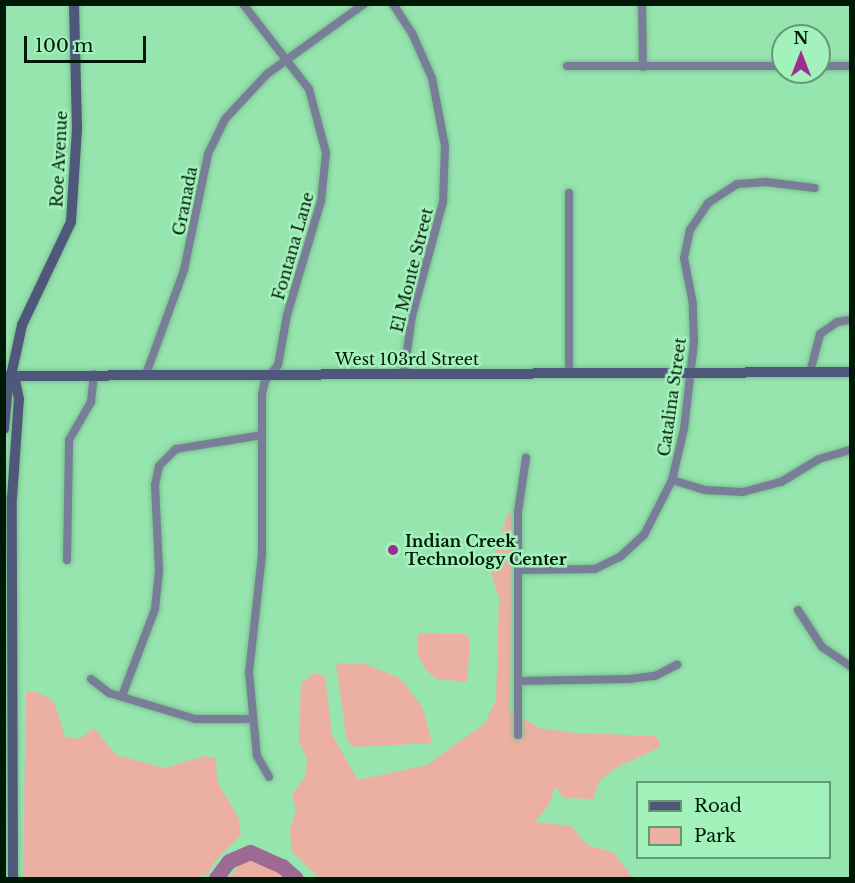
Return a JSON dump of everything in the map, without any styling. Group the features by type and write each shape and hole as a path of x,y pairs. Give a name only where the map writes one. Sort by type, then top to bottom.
{"main road":[{"name":"Roe Avenue","path":"4,429 9,376 22,325 71,222 77,128 74,4"},
{"name":"West 103rd Street","path":"9,376 850,372"},
{"name":"Roe Avenue","path":"9,376 19,399 12,498 9,697 13,874"}],"street":[{"name":"Fontana Lane","path":"243,4 289,59 317,110 326,153 325,176 316,220 287,315 278,365 262,394 262,555 249,672 257,756 269,777"},
{"name":"Granada","path":"146,374 184,270 204,170 216,136 250,88 364,4"},
{"name":"El Monte Street","path":"393,4 412,33 432,78 445,146 443,202 412,316 404,373"},
{"path":"642,4 643,67"},
{"path":"567,66 771,66"},
{"path":"831,66 850,66"},
{"name":"Catalina Street","path":"519,570 595,568 620,557 648,530 672,480 680,450 691,373 695,327 684,258 690,230 702,209 718,194 745,183 815,188"},
{"path":"569,193 569,372"},
{"path":"810,372 820,334 837,322 850,320"},
{"path":"67,560 69,440 91,402 94,374"},
{"path":"122,696 155,609 159,570 155,485 159,466 176,449 262,435"},
{"path":"672,480 705,490 743,492 781,482 819,459 850,450"},
{"path":"518,735 518,512 526,458"},
{"path":"798,610 822,647 850,666"},
{"path":"518,681 629,679 655,676 677,664"},
{"path":"91,679 122,696 195,719 252,719"}],"green space":[{"path":"509,510 512,519 510,711 539,728 575,733 656,736 661,747 617,767 599,781 593,799 563,798 556,786 548,806 535,822 571,826 587,845 613,852 633,878 319,878 292,852 290,829 296,810 292,795 305,776 307,759 299,741 301,683 314,673 325,676 332,735 358,780 427,765 485,723 496,700 499,598 490,570"},
{"path":"418,633 465,634 470,640 467,682 436,679 425,669 417,653"},
{"path":"336,663 366,664 401,679 423,708 432,743 354,747 347,741"},
{"path":"26,691 40,693 54,702 65,737 79,739 94,728 116,755 165,768 204,756 216,758 217,781 239,819 241,835 215,861 208,874 196,878 23,878"},
{"path":"250,852 282,866 296,878 229,878"}],"waterway":[{"path":"216,878 229,861 250,852 282,866 296,878"}],"place":[{"name":"Indian Creek Technology Center","path":"393,550"}]}
